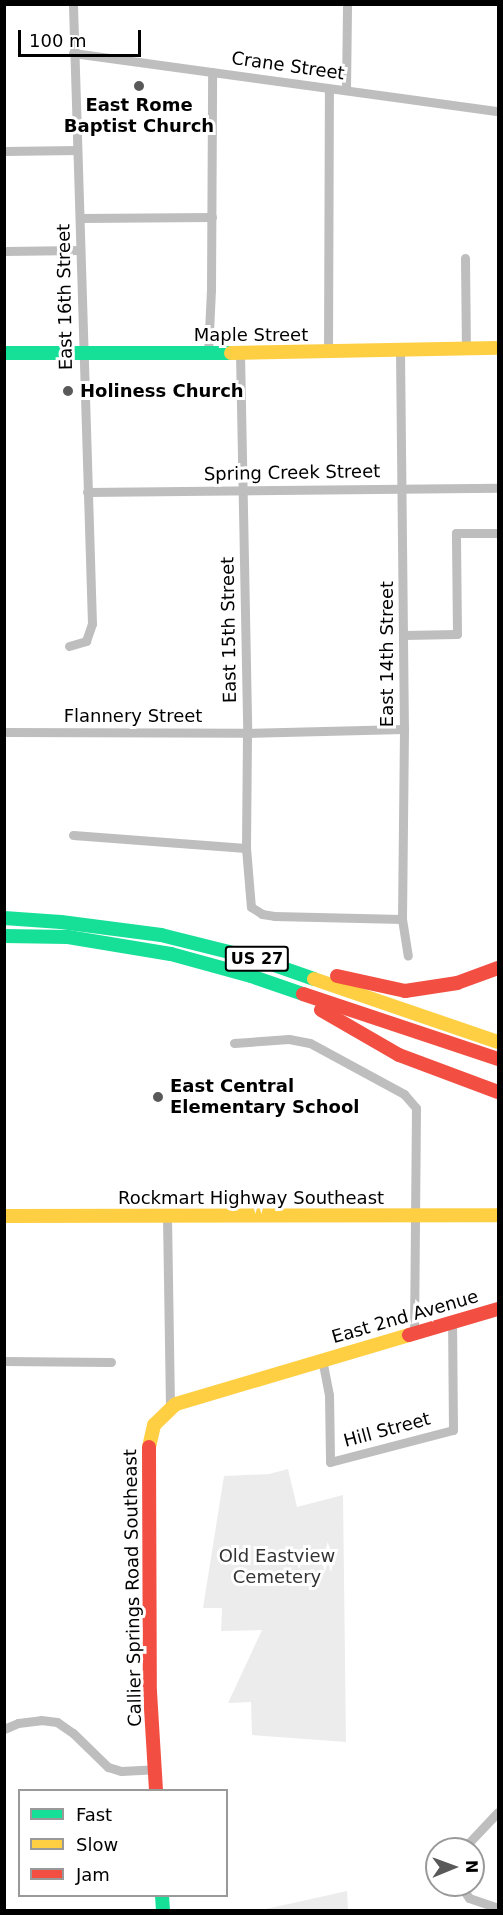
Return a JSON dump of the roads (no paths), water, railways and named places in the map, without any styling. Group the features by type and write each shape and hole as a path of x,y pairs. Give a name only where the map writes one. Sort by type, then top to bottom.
{"main road":[{"name":"Maple Street","path":"4,353 83,355 328,353 498,348"},
{"name":"US 27","path":"4,918 61,922 161,935 257,959 498,1042"},
{"name":"US 27","path":"4,936 68,937 119,944 217,967 498,1059"},
{"path":"257,959 405,991 456,983 498,968"},
{"path":"288,990 399,1055 498,1092"},
{"name":"Rockmart Highway Southeast","path":"4,1216 498,1215"},
{"name":"East 2nd Avenue","path":"322,1359 414,1335 498,1309"},
{"name":"Callier Springs Road Southeast","path":"156,1789 147,1606 148,1439 154,1425 170,1409 196,1397 322,1359"}],"street":[{"name":"East 16th Street","path":"69,645 86,641 91,632 73,4"},
{"path":"346,90 347,4"},
{"name":"Crane Street","path":"73,53 498,111"},
{"path":"208,353 212,217 212,72"},
{"path":"328,353 329,89"},
{"path":"4,151 77,150"},
{"path":"80,218 212,217"},
{"path":"4,251 80,250"},
{"path":"465,258 466,348"},
{"name":"East 14th Street","path":"400,351 404,635 402,919 408,956"},
{"name":"East 15th Street","path":"240,353 247,733 246,848 251,906 262,914 274,916 402,919"},
{"name":"Spring Creek Street","path":"87,492 498,488"},
{"path":"404,635 457,634 456,533 498,533"},
{"name":"Flannery Street","path":"4,732 247,733 404,729"},
{"path":"73,835 246,848"},
{"path":"234,1043 299,1040 404,1094 412,1102 417,1113 414,1335"},
{"path":"167,1216 170,1409"},
{"name":"Hill Street","path":"322,1359 329,1395 330,1462 453,1430 452,1323"},
{"path":"4,1361 111,1362"},
{"path":"4,1729 18,1723 41,1720 57,1722 73,1733 108,1767 121,1771 155,1769"},
{"path":"474,1837 498,1812"},
{"path":"468,1897 498,1908"}],"place":[{"name":"East Rome Baptist Church","path":"139,86"},
{"name":"Holiness Church","path":"68,391"},
{"name":"East Central Elementary School","path":"158,1097"}],"park label":[{"name":"Old Eastview Cemetery","path":"277,1567"}]}
